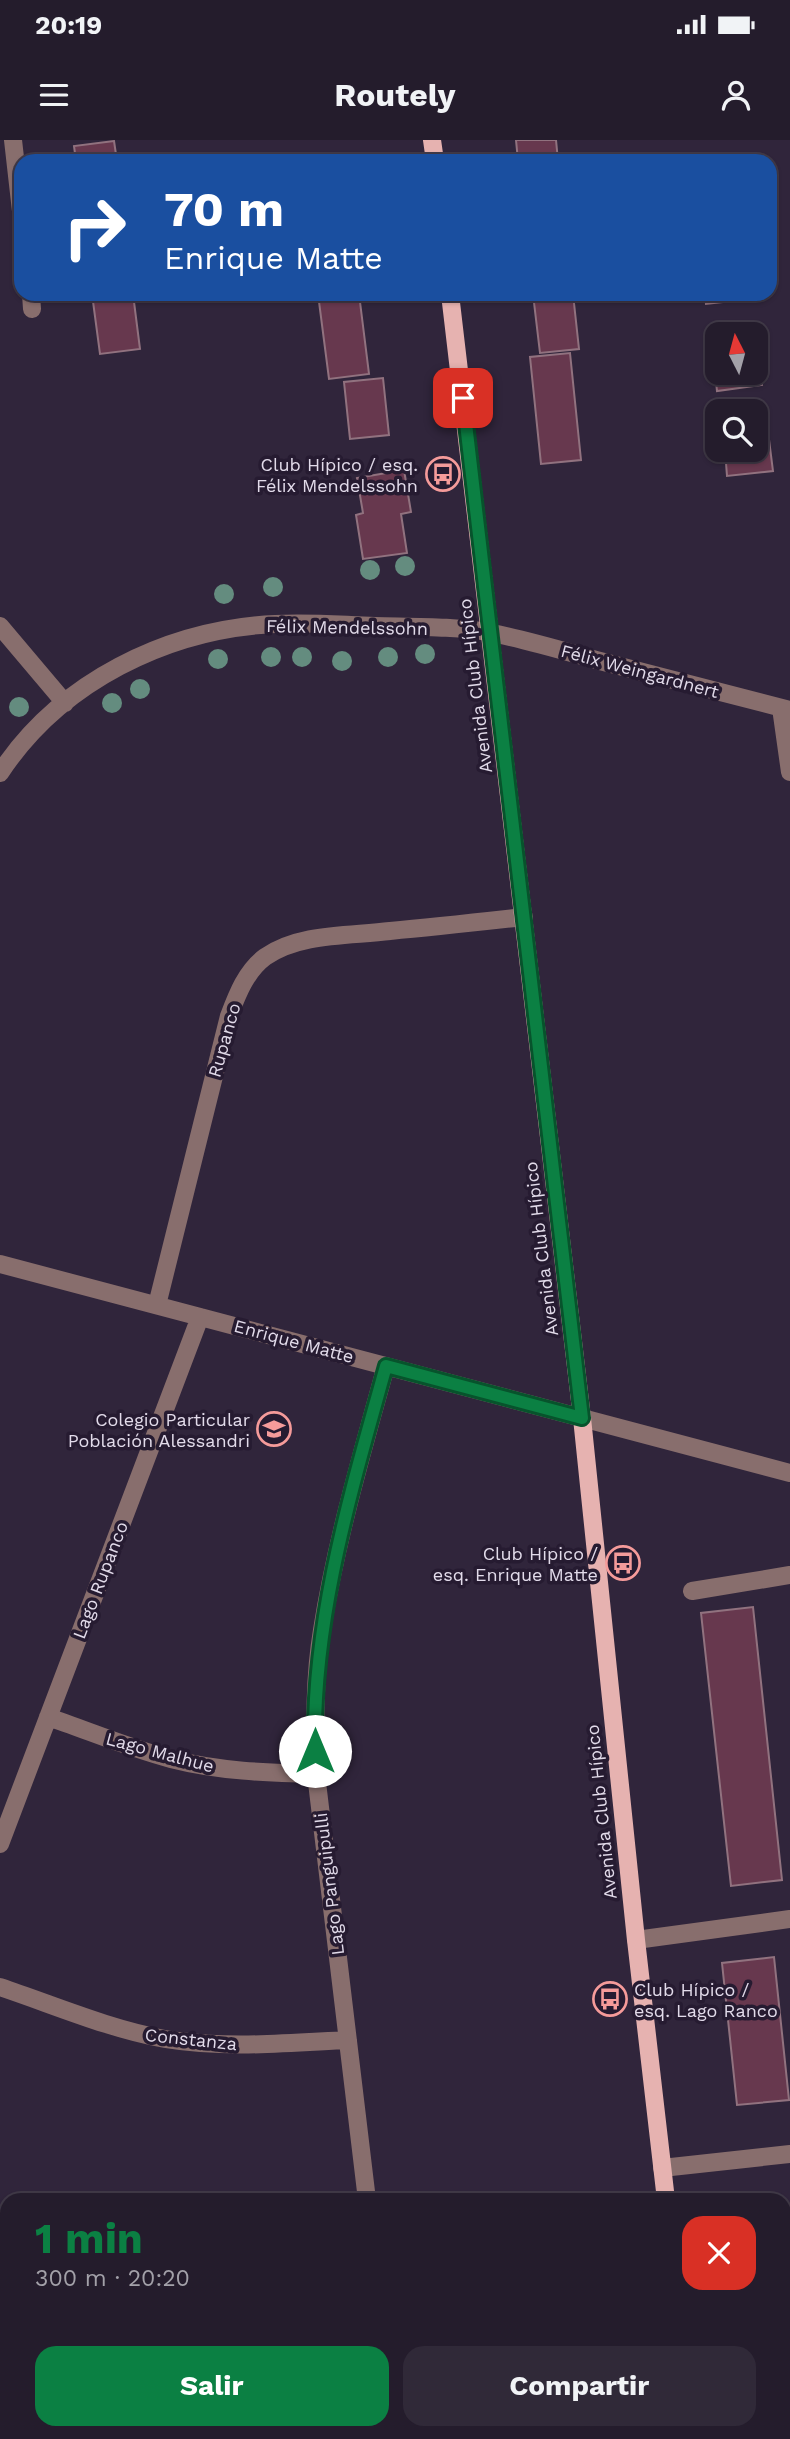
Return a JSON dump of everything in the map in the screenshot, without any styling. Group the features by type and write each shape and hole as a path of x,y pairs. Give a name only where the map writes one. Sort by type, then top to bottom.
{"main road":[{"name":"Avenida Club Hípico","path":"451,301 582,1418 665,2193"}],"street":[{"name":"Félix Mendelssohn","path":"0,773 19,747 65,703 111,669 175,642 248,626 316,623 490,633"},
{"path":"0,626 65,703"},
{"name":"Félix Weingardnert","path":"490,633 785,709"},
{"path":"785,709 790,772"},
{"name":"Rupanco","path":"157,1305 229,1016 239,990 263,958 284,946 299,942 524,917"},
{"name":"Enrique Matte","path":"0,1264 790,1473"},
{"name":"Lago Rupanco","path":"0,1844 200,1317"},
{"name":"Lago Panguipulli","path":"366,2193 316,1774 316,1682 321,1631 347,1510 386,1366"},
{"path":"692,1591 790,1575"},
{"name":"Lago Malhue","path":"48,1717 172,1759 253,1772 316,1774"},
{"path":"636,1940 790,1919"},
{"name":"Constanza","path":"0,1987 135,2032 165,2039 250,2045 348,2040"},
{"path":"662,2168 790,2154"}],"building":[{"path":"516,140 556,140 557,154 517,154"},
{"path":"114,141 116,154 75,154 74,146"},
{"path":"93,301 134,301 140,349 100,354"},
{"path":"319,301 360,301 369,374 329,379"},
{"path":"534,301 574,301 579,349 540,353"},
{"path":"706,301 733,301 706,304"},
{"path":"570,353 581,460 541,464 530,357"},
{"path":"383,378 389,435 350,439 344,382"},
{"path":"716,385 762,385 717,391"},
{"path":"768,432 773,471 727,476 726,462 768,462"},
{"path":"404,470 411,512 401,514 407,553 363,559 356,515 363,513 357,478"},
{"path":"753,1607 782,1880 731,1886 701,1613"},
{"path":"774,1957 789,2100 737,2105 722,1963"}],"place":[{"name":"Club Hípico / esq. Félix Mendelssohn","path":"443,474"},
{"name":"Colegio Particular Población Alessandri","path":"274,1429"},
{"name":"Club Hípico / esq. Enrique Matte","path":"623,1563"},
{"name":"Club Hípico / esq. Lago Ranco","path":"610,1999"}],"route":[{"path":"315,1751 316,1682 321,1631 347,1510 386,1366 582,1418 463,398"}]}
